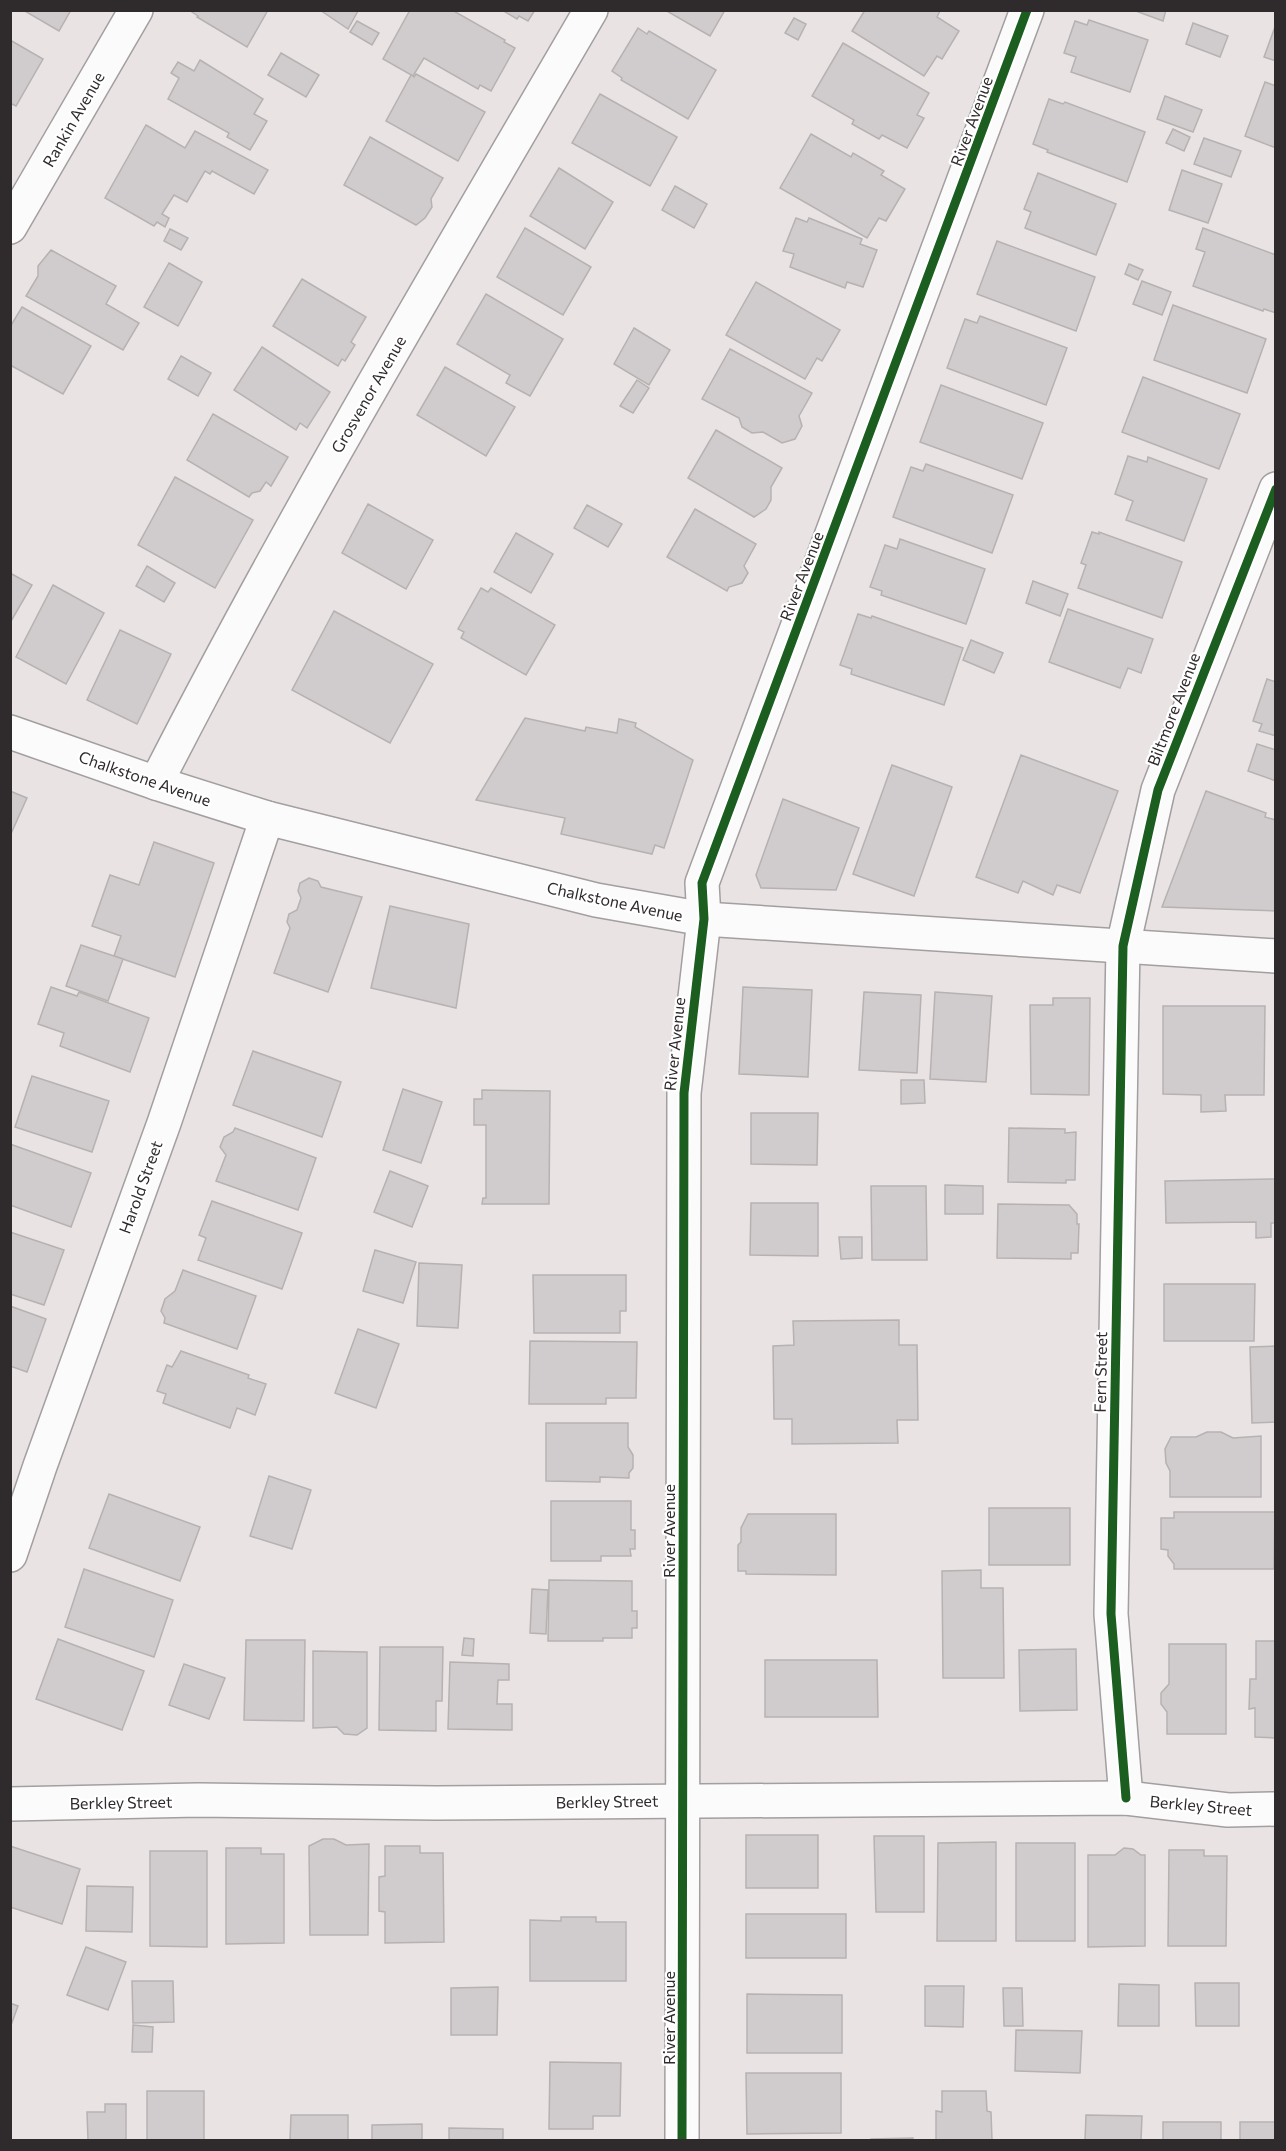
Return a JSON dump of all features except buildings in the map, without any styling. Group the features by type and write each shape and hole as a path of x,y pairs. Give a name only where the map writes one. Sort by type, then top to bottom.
{"street":[{"name":"Rankin Avenue","path":"10,227 136,10"},
{"name":"Grosvenor Avenue","path":"156,783 250,602 431,284 591,10"},
{"name":"River Avenue","path":"682,2140 684,1093 704,919 702,883 1027,10"},
{"name":"Biltmore Avenue","path":"1123,946 1158,790 1275,489"},
{"name":"Chalkstone Avenue","path":"10,732 156,783 267,818 596,900 704,919 1275,956"},
{"name":"Harold Street","path":"10,1555 164,1123 267,818"},
{"name":"Fern Street","path":"1123,946 1111,1614 1126,1798"},
{"name":"Berkley Street","path":"10,1804 198,1800 436,1803 1126,1798 1227,1810 1275,1809"}],"cycle path":[{"path":"682,2140 684,1093 704,919 702,883 1027,10"},
{"path":"1126,1798 1111,1614 1123,946 1158,790 1276,489"}]}
